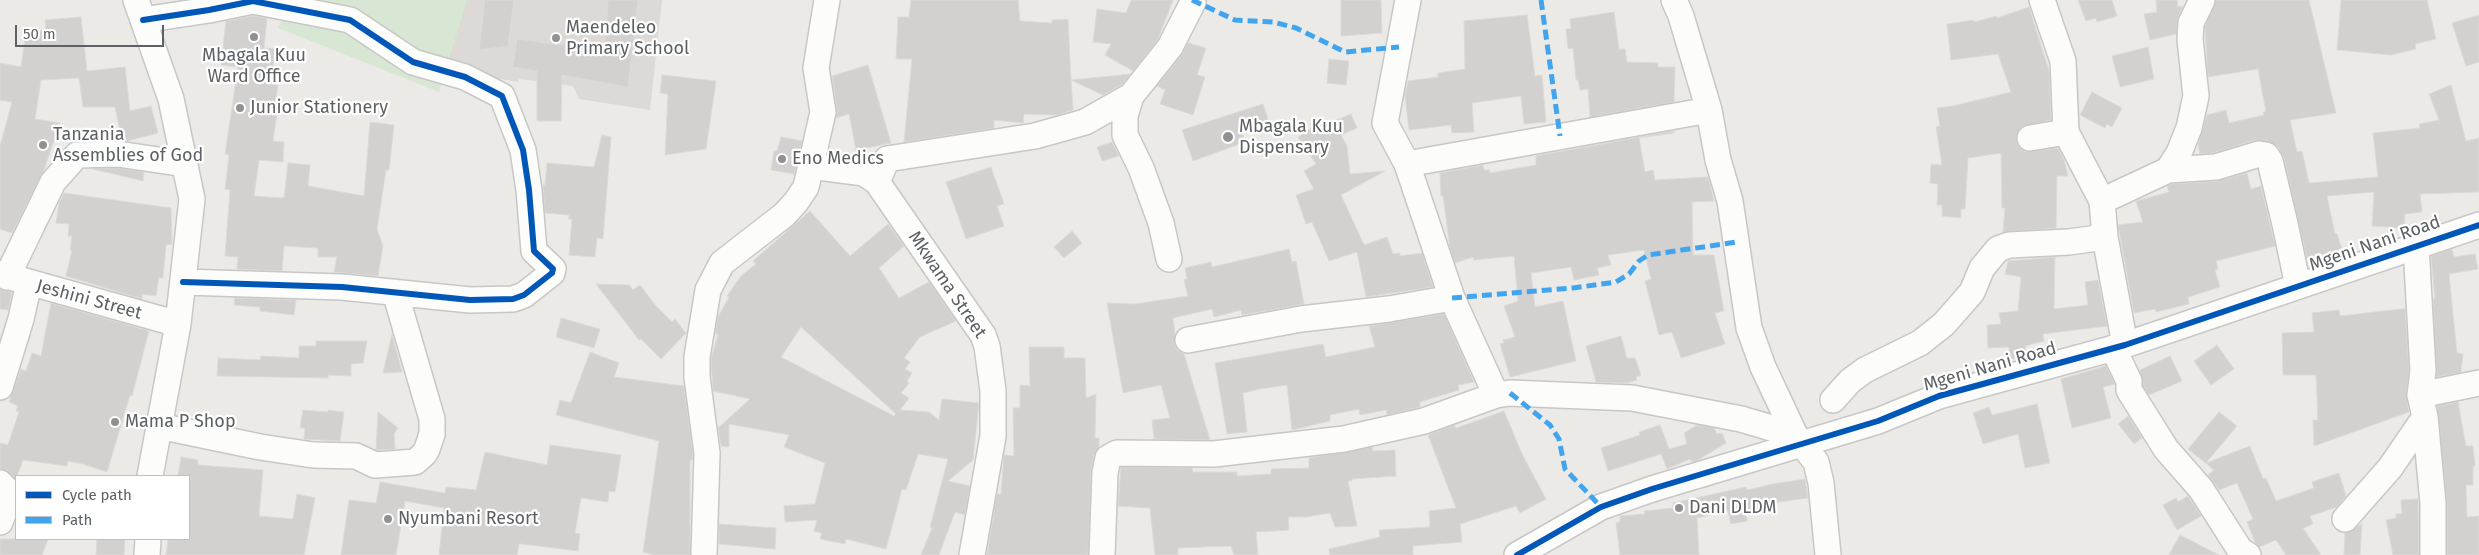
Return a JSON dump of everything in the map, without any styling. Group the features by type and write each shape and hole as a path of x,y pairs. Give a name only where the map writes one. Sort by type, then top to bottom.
{"street":[{"path":"704,555 707,453 697,363 708,290 722,263 784,215 806,187 823,112 816,68 827,0"},
{"path":"1408,0 1385,123 1407,164 1452,298 1496,395"},
{"path":"1674,0 1681,16 1709,110 1718,160 1730,201 1749,328 1763,367 1799,439 1816,462 1821,483 1828,555"},
{"path":"2042,0 2063,61 2066,132 2102,201 2104,237 2119,346 2129,381 2129,390 2166,449 2201,489 2240,550 2248,555"},
{"path":"2168,170 2182,145 2196,96 2190,39 2191,23 2202,0"},
{"path":"150,475 178,324 192,199 171,99 139,10 210,10 252,1 350,20 413,62 465,77 502,96 522,150 529,190 534,251 552,266 553,272 524,295 513,299 470,300 342,287 184,282"},
{"path":"1170,259 1162,224 1125,135 1125,116 1131,96 1170,47 1193,2"},
{"path":"811,166 864,173 877,182 887,159 1035,136 1085,122 1131,96"},
{"path":"1407,164 1709,110"},
{"path":"2030,138 2066,132"},
{"path":"0,388 21,319 12,278 53,182 74,157 81,154 118,154 184,164"},
{"path":"2102,201 2168,170 2216,167 2259,154 2266,155 2270,160 2286,224 2298,286"},
{"name":"Mkwama Street","path":"877,182 983,335 987,346 993,391 993,436 972,555"},
{"name":"Mgeni Nani Road","path":"1517,555 1601,507 1799,439 1878,420 1939,396 2119,346 2479,225"},
{"path":"1833,400 1850,381 1865,370 1920,343 1944,324 1972,292 1982,268 1998,249 2009,245 2069,242 2104,237"},
{"path":"2416,246 2423,371 2423,406 2433,503 2433,555"},
{"name":"Jeshini Street","path":"12,278 178,324"},
{"path":"159,426 260,447 312,455 356,456 375,465 414,462 426,449 432,434 432,419 395,292"},
{"path":"1188,340 1301,319 1390,309 1452,298"},
{"path":"2345,519 2390,468 2423,406 2479,383"},
{"path":"1102,555 1105,473 1108,458 1113,454 1214,454 1344,439 1424,421 1496,395 1533,393 1632,398 1741,419 1799,439"},
{"path":"0,483 8,491 9,498 0,522"},
{"path":"147,555 148,540"}],"shaded area":[{"name":"Maendeleo Primary School","path":"466,0 662,0 650,110 579,99 573,86 519,79 518,82 444,69"}],"green space":[{"path":"290,0 467,0 439,92 278,28"}],"building":[{"path":"485,0 514,0 508,46 479,50"},
{"path":"608,0 638,0 628,87 562,75 561,121 537,121 537,71 513,67 517,39 605,51"},
{"path":"911,0 1018,0 1020,21 1052,23 1052,20 1068,19 1073,110 1057,115 1024,114 1023,123 994,120 994,128 904,142 912,59 896,59 898,17 909,17"},
{"path":"1131,0 1173,0 1158,39 1133,71 1105,55 1111,44 1093,42 1097,9 1126,13"},
{"path":"1341,0 1381,0 1382,33 1341,36"},
{"path":"2078,0 2112,0 2117,16 2097,22 2096,18 2086,21"},
{"path":"2156,0 2177,0 2178,7 2183,6 2178,17 2176,34 2150,40 2144,14 2157,12"},
{"path":"2216,0 2309,0 2336,113 2290,120 2297,152 2302,151 2309,183 2378,177 2373,133 2420,128 2419,124 2439,120 2429,94 2451,85 2466,141 2479,138 2479,192 2420,194 2422,212 2405,214 2404,228 2372,226 2374,192 2327,196 2335,234 2337,234 2342,249 2307,259 2284,158 2278,147 2268,141 2255,140 2213,153 2200,154 2198,145 2207,115 2226,110 2229,123 2264,115 2263,112 2266,112 2258,69 2208,77 2205,27"},
{"path":"2341,0 2427,0 2436,39 2415,44 2416,49 2391,55 2337,50"},
{"path":"2029,7 2049,71 2051,120 2021,127 2017,133 2016,140 2019,147 2025,152 2058,148 2064,160 2068,176 2057,176 2056,228 2003,232 2005,208 2002,208 2001,153 1968,158 1965,209 1961,209 1961,218 1942,216 1942,205 1937,205 1938,184 1930,183 1931,164 1942,165 1936,127 1940,126 1937,108 2011,92 1998,54 1951,60 1947,24 1974,20 1974,22 1997,16 1997,18"},
{"path":"1614,12 1619,49 1625,49 1627,62 1658,63 1658,67 1675,67 1674,102 1590,117 1588,89 1580,90 1578,80 1576,80 1573,48 1568,49 1566,29 1571,29 1570,19"},
{"path":"1527,15 1535,76 1542,75 1546,122 1524,124 1521,96 1472,103 1474,132 1452,133 1451,125 1409,130 1405,95 1408,81 1438,77 1438,73 1465,69 1464,21"},
{"path":"2479,15 2479,62 2466,66 2452,23"},
{"path":"253,16 267,18 264,48 275,49 271,84 278,85 274,112 277,113 273,141 284,142 283,162 259,160 254,196 284,198 288,163 310,165 308,186 364,196 370,122 394,125 389,170 386,170 377,229 383,246 378,276 334,272 337,257 318,257 318,248 284,246 282,271 237,269 238,257 225,256 230,190 225,189 229,155 225,154 238,67 221,65 226,21"},
{"path":"81,17 87,71 125,67 130,111 151,106 158,133 127,141 122,140 115,107 83,107 79,78 41,80 35,119 60,123 44,170 12,233 0,229 0,146 12,102 0,100 0,63 21,67 26,31 40,33 40,30 46,31 45,20"},
{"path":"1188,43 1206,48 1197,75 1205,77 1193,115 1160,104 1165,90 1157,86 1181,56"},
{"path":"2148,47 2154,79 2120,87 2112,56"},
{"path":"1329,59 1349,61 1346,85 1327,83"},
{"path":"868,65 891,143 856,150 849,114 836,118 837,110 832,76"},
{"path":"1131,74 1121,85 1103,95 1071,80"},
{"path":"662,75 716,81 706,149 665,155 668,94 660,93"},
{"path":"2092,92 2122,108 2112,127 2107,124 2105,128 2080,115"},
{"path":"1263,104 1269,122 1242,132 1245,142 1193,161 1182,130"},
{"path":"1351,114 1357,128 1341,135 1347,146 1350,174 1385,171 1341,195 1364,245 1387,237 1393,254 1400,253 1400,256 1422,253 1433,287 1366,297 1357,252 1329,261 1312,222 1306,224 1296,195 1314,189 1304,171 1316,164 1298,137 1319,123 1319,127"},
{"path":"1674,131 1674,133 1639,138 1645,172 1653,170 1655,180 1708,177 1714,201 1692,202 1693,255 1714,255 1724,311 1715,313 1725,344 1681,358 1672,332 1659,335 1645,281 1651,279 1644,250 1608,255 1611,265 1597,268 1599,275 1574,280 1571,267 1531,273 1535,307 1563,301 1576,361 1510,377 1500,344 1504,343 1503,340 1515,337 1504,306 1518,301 1514,256 1474,260 1473,257 1455,263 1450,248 1443,196 1441,196 1440,173 1483,165 1484,170 1490,170 1490,173 1536,165 1536,156"},
{"path":"602,135 611,137 603,239 597,238 595,257 569,255 572,219 569,219 569,215 545,213 543,185 545,185 547,163 594,167"},
{"path":"781,137 802,141 794,174 771,170 774,151 777,151"},
{"path":"1112,142 1119,156 1102,161 1097,147"},
{"path":"991,167 1004,204 997,206 1004,226 966,239 946,182"},
{"path":"117,168 144,172 143,181 93,169"},
{"path":"2247,173 2251,189 2261,186 2275,246 2216,261 2218,269 2215,270 2220,287 2188,297 2189,304 2156,312 2155,309 2134,313 2118,225 2143,222 2136,201 2169,192 2167,186 2172,184 2217,181"},
{"path":"64,193 171,208 172,244 166,245 163,278 159,277 156,296 142,294 142,299 66,276 72,250 70,250 72,236 68,236 69,224 56,223 59,203"},
{"path":"810,211 850,256 888,224 904,246 879,268 899,298 929,282 956,321 920,337 904,358 910,362 905,369 912,373 907,381 909,383 901,393 909,398 900,410 929,412 939,420 942,399 979,403 973,460 948,481 970,486 965,515 955,512 939,555 921,555 932,528 930,527 948,459 918,454 906,490 902,489 886,549 846,539 845,544 820,539 822,533 814,531 817,520 785,522 784,506 815,504 825,463 784,447 789,435 729,424 729,447 721,446 718,428 750,399 713,391 711,359 718,335 715,333 718,317 729,297 727,296 741,276 756,264 753,261","holes":["801,327 896,414 894,416 781,357"]},
{"path":"1072,231 1082,243 1064,258 1054,247"},
{"path":"1289,249 1292,262 1296,261 1304,304 1242,315 1241,310 1214,317 1212,309 1173,318 1174,343 1177,350 1184,354 1210,440 1154,439 1152,420 1170,418 1161,385 1123,393 1107,303 1135,304 1188,296 1184,280 1187,279 1185,268 1211,262 1212,267"},
{"path":"2452,249 2454,257 2475,254 2478,269 2449,274 2457,353 2463,354 2461,372 2437,377 2433,299 2435,299 2431,256"},
{"path":"2055,257 2054,309 2088,305 2085,282 2098,280 2107,326 2043,334 2044,341 2025,346 2027,357 2010,359 2009,347 1988,348 1987,325 2001,324 1999,313 2018,311 2021,277 2005,274 2008,261"},
{"path":"596,284 629,285 633,290 640,285 656,306 672,322 675,319 686,333 661,359 641,339 639,340"},
{"path":"0,289 12,292 8,310 0,309"},
{"path":"235,298 296,300 294,315 260,311 260,307 234,305"},
{"path":"51,303 149,331 132,396 130,395 107,472 68,461 67,466 23,460 15,478 10,473 0,469 0,443 8,445 19,412 16,411 18,406 9,402 21,369 26,371 32,353 41,356"},
{"path":"2405,309 2409,371 2406,394 2409,412 2314,446 2313,420 2318,420 2316,375 2283,375 2282,333 2314,332 2312,313 2339,310 2340,316"},
{"path":"1444,314 1474,382 1458,385 1459,390 1420,402 1420,407 1387,415 1386,410 1360,415 1359,409 1330,415 1330,421 1292,430 1287,385 1260,389 1243,393 1247,432 1227,434 1215,363 1323,344 1326,357 1375,347 1369,326"},
{"path":"561,318 600,329 594,348 556,337"},
{"path":"392,334 402,372 383,373"},
{"path":"1621,336 1627,358 1635,358 1641,375 1636,377 1637,380 1627,383 1596,382 1586,346"},
{"path":"316,341 367,341 363,363 351,364 351,376 328,375 328,378 217,376 218,358 260,360 261,356 299,358 299,346 316,346"},
{"path":"2217,345 2234,369 2211,385 2194,361"},
{"path":"1029,347 1064,347 1064,358 1085,358 1086,398 1096,394 1095,438 1099,438 1099,447 1094,455 1091,472 1088,555 987,555 997,494 1001,494 1004,455 1014,456 1013,408 1020,408 1020,385 1030,386"},
{"path":"590,352 619,363 614,377 684,386 693,454 692,460 690,460 690,555 655,555 643,552 659,441 556,415 560,400 571,403"},
{"path":"2170,356 2182,381 2149,395 2143,386 2140,370"},
{"path":"2106,366 2115,384 2103,387 2111,418 2072,428 2061,379"},
{"path":"2458,402 2466,446 2473,446 2475,466 2473,466 2473,485 2466,485 2467,517 2479,516 2479,555 2447,555 2447,502 2437,406"},
{"path":"2037,404 2050,463 2025,468 2018,434 1983,444 1973,413 1989,407 1992,415"},
{"path":"303,410 344,412 340,441 304,439 305,428 300,428"},
{"path":"1504,411 1522,454 1546,499 1520,513 1516,506 1460,524 1462,542 1413,546 1413,555 1330,555 1329,549 1380,537 1379,530 1430,527 1429,511 1456,508 1428,435 1454,425 1456,428"},
{"path":"378,412 398,428 394,434 395,449 376,450"},
{"path":"2219,412 2237,426 2206,463 2250,446 2263,479 2266,478 2276,501 2314,488 2312,482 2339,473 2346,496 2337,507 2310,516 2313,524 2303,528 2321,555 2286,555 2276,540 2259,547 2247,522 2253,519 2237,483 2219,490 2208,475 2214,470 2188,449"},
{"path":"2128,416 2142,438 2134,444 2118,424"},
{"path":"1660,425 1669,449 1687,444 1684,433 1697,425 1714,428 1717,434 1722,433 1726,443 1698,460 1692,462 1690,459 1667,469 1661,454 1608,471 1601,448 1640,435 1639,432"},
{"path":"550,445 621,455 615,492 609,491 608,502 581,498 575,533 580,534 578,551 519,544 517,555 439,555 444,508 405,501 396,555 341,555 349,500 376,503 380,482 445,493 446,487 476,490 485,452 547,465"},
{"path":"1372,447 1373,451 1395,450 1396,476 1352,479 1352,481 1348,481 1357,526 1335,527 1330,513 1306,517 1288,517 1289,530 1256,532 1258,555 1234,555 1231,546 1178,548 1178,555 1155,555 1150,508 1118,506 1121,467 1192,468 1193,472 1237,472 1237,476 1271,474 1271,469 1309,468 1309,458"},
{"path":"181,457 198,460 198,465 263,470 259,516 293,519 297,494 315,498 304,555 166,555 168,540 190,540 190,475 178,475"},
{"path":"1805,479 1808,498 1779,502 1746,511 1747,521 1731,524 1728,511 1697,518 1699,555 1620,555 1616,523 1620,522 1620,516 1645,514 1644,511 1673,508 1673,503 1746,487 1747,490"},
{"path":"2188,496 2201,516 2177,530 2163,505 2176,498 2178,502"},
{"path":"2418,499 2419,555 2393,555 2386,520 2396,518 2396,514 2402,514 2401,500"},
{"path":"719,524 776,528 775,549 719,544"},
{"path":"2362,524 2360,555 2344,555 2345,533"},
{"path":"2180,535 2219,555 2169,555"},
{"path":"0,539 48,540 42,555 0,555"},
{"path":"97,540 125,540 124,555 96,555"}],"marked path":[{"path":"1192,0 1235,20 1273,22 1296,28 1345,52 1399,47"},
{"path":"1541,0 1560,136"},
{"path":"1452,298 1573,288 1616,282 1629,274 1639,261 1648,255 1737,242"},
{"path":"1510,393 1550,425 1559,439 1565,469 1601,507"}],"cycle path":[{"path":"143,20 253,1 350,20 413,62 465,77 502,96 523,150 529,190 534,251 553,269 552,273 524,295 513,299 470,300 342,287 183,282"},
{"path":"1517,555 1601,507 1652,489 1878,421 1939,396 2125,345 2479,225"}],"place":[{"name":"Mbagala Kuu Ward Office","path":"254,37"},
{"name":"Maendeleo Primary School","path":"556,38"},
{"name":"Junior Stationery","path":"240,108"},
{"name":"Mbagala Kuu Dispensary","path":"1228,137"},
{"name":"Tanzania Assemblies of God","path":"43,145"},
{"name":"Eno Medics","path":"782,159"},
{"name":"Mama P Shop","path":"115,422"},
{"name":"Dani DLDM","path":"1679,508"},
{"name":"Nyumbani Resort","path":"388,519"}]}
